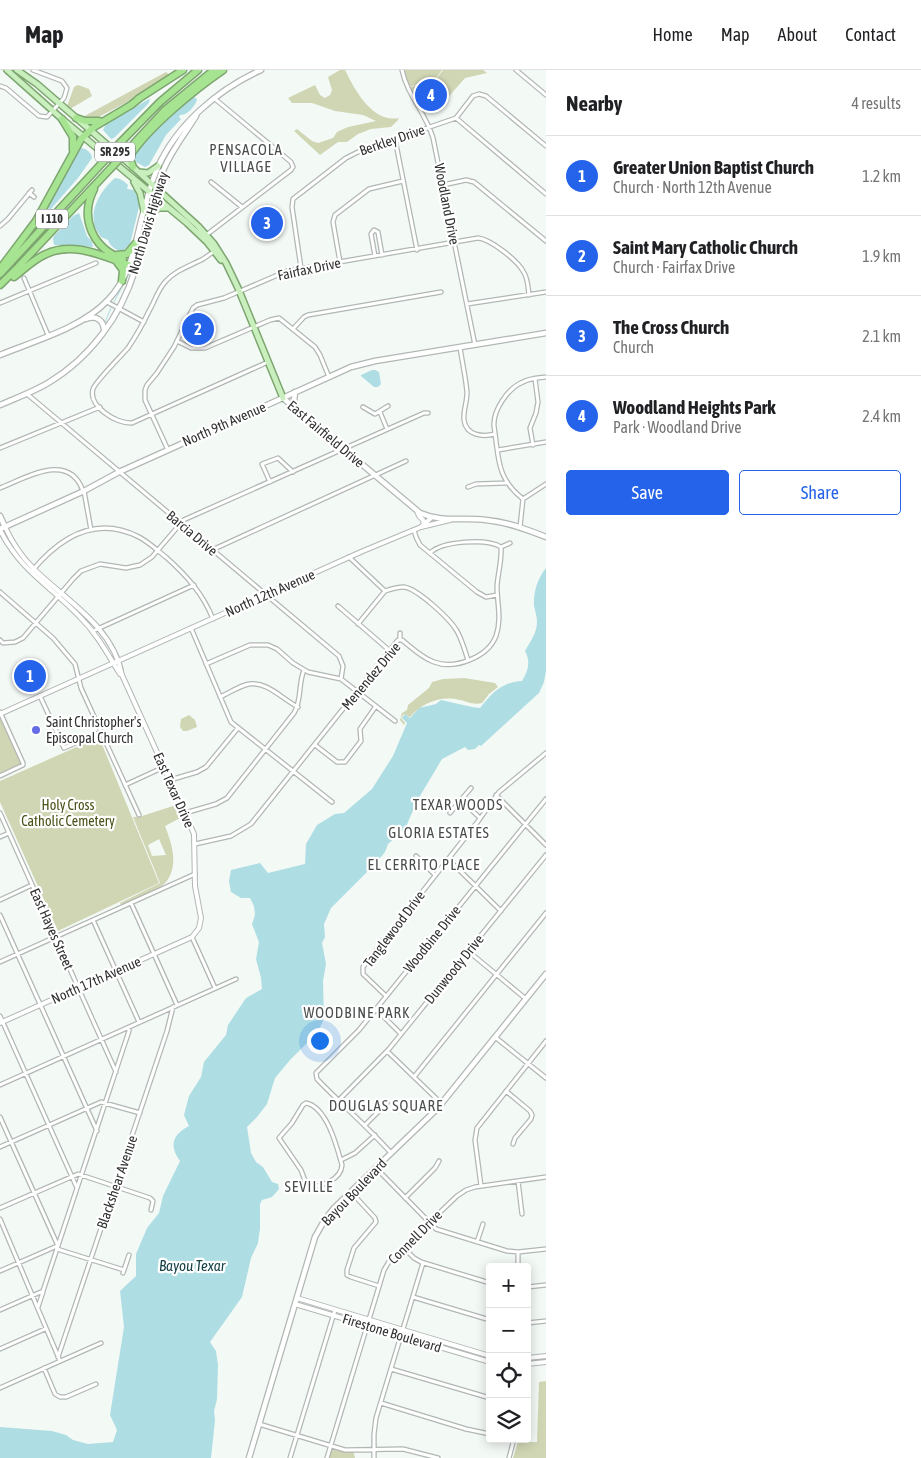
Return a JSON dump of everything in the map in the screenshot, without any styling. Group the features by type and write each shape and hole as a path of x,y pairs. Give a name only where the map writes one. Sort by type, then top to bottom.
{"highway":[{"path":"76,118 85,122 97,121 141,97 183,70"},
{"name":"I 110","path":"0,274 117,146 160,102 198,70"},
{"name":"I 110","path":"0,285 172,104 214,70"},
{"path":"135,169 130,157 139,144 178,105 223,70"},
{"path":"0,268 36,222 79,140 90,130 131,106 141,97"},
{"path":"62,119 73,137 73,152"},
{"path":"102,178 90,199 87,214 88,223 96,241 110,253 133,264"},
{"path":"110,253 125,255 136,244"},
{"path":"0,285 6,283 35,260 55,250 80,250 133,264"},
{"path":"114,260 119,263 123,270 122,282"}],"main road":[{"name":"East Fairfield Drive","path":"7,70 154,197 204,236"},
{"name":"East Fairfield Drive","path":"17,70 37,84 135,169 216,250 239,290 283,398 417,511 431,518"},
{"name":"North Davis Highway","path":"133,264 136,244 151,185 158,166 174,138 189,120 234,84 261,70"},
{"name":"North Davis Highway","path":"0,405 48,383 70,368 103,332 118,308 156,190 170,155 197,115"},
{"path":"135,169 148,173 158,166"},
{"path":"131,177 140,193 144,211"},
{"path":"149,216 158,208 168,208"},
{"path":"81,321 106,302 133,264"},
{"path":"0,355 93,317 98,319 103,325 103,332"},
{"name":"North 9th Avenue","path":"2,529 84,492 120,472 351,367 370,362 546,333"},
{"path":"296,392 294,401 297,410"},
{"path":"0,516 2,529"},
{"path":"431,518 484,520 520,526 546,537"},
{"name":"Bayou Boulevard","path":"249,1458 318,1231 329,1214 442,1104 546,974"}],"street":[{"path":"0,86 6,88 41,117 49,116 66,94 65,84 60,80 33,70"},
{"name":"Woodland Drive","path":"402,70 408,88 430,127 475,344"},
{"path":"516,70 546,95"},
{"path":"546,146 482,94 473,96 456,118 546,194"},
{"path":"204,236 292,170 293,165 215,99"},
{"name":"Berkley Drive","path":"302,268 292,207 295,197 346,158 456,118"},
{"path":"395,139 417,250"},
{"path":"442,184 466,180 474,182 546,241"},
{"path":"340,262 333,222 335,215 369,189 404,181"},
{"path":"211,182 242,207"},
{"path":"0,226 31,191 34,197"},
{"path":"375,256 371,234 374,230 378,232 382,255"},
{"name":"Fairfax Drive","path":"168,450 145,397 146,388 168,358 194,306 224,298 281,273 478,238 489,241 523,270 529,295"},
{"path":"216,250 198,262 174,273 166,280 128,348 94,386 94,398 112,419 123,423 135,422 269,362"},
{"path":"0,303 96,263"},
{"path":"24,278 48,335"},
{"path":"294,330 304,317 308,315 441,292"},
{"path":"467,304 546,292"},
{"path":"106,302 144,322"},
{"path":"177,342 191,348 205,348 276,318 282,320 318,350 329,376"},
{"path":"460,347 467,394 464,420 466,425 469,430 477,435 495,434"},
{"path":"524,499 514,492 502,473 494,418 505,398 516,385 525,380 546,377"},
{"path":"533,445 530,428 538,402 535,379"},
{"name":"Barcia Drive","path":"27,394 339,656 344,666 341,678"},
{"path":"363,407 373,414 380,412 388,406"},
{"path":"0,448 100,407"},
{"path":"380,412 387,429"},
{"path":"1,643 20,640 77,575 89,567 105,564 126,568 136,567 149,560 158,551 180,523 387,429 428,413"},
{"path":"378,434 380,439"},
{"path":"498,450 546,442"},
{"path":"270,482 262,464 278,458 293,472"},
{"path":"212,550 406,461"},
{"path":"0,488 45,470 65,471 73,476 84,492 91,530"},
{"path":"468,487 476,484 506,482"},
{"path":"520,526 524,499 546,484"},
{"path":"417,511 423,520 423,527"},
{"path":"423,527 431,518"},
{"name":"North 12th Avenue","path":"0,713 414,530 450,520"},
{"path":"2,529 32,571 94,631 122,675"},
{"path":"32,571 61,542 76,534 91,530 112,529 126,532 145,540 178,568 194,585 213,618"},
{"path":"414,530 418,541 430,553 480,595 486,597 497,595"},
{"path":"430,553 439,546 463,542 488,543 502,547 510,543"},
{"name":"Menendez Drive","path":"195,844 231,836 246,828 255,820 400,639 434,662 451,665 468,660 487,650 496,635 500,617 497,595 502,547"},
{"path":"349,558 385,590"},
{"path":"32,571 82,610 98,628 118,661 122,675"},
{"path":"94,631 194,585"},
{"path":"358,624 385,590 404,587 420,595 454,626 461,639 468,660"},
{"path":"0,592 66,652 74,664 81,688 139,815"},
{"path":"338,606 390,651"},
{"path":"191,628 228,718 332,802"},
{"path":"400,633 400,639"},
{"path":"206,664 245,646 268,645 277,649 304,670 319,675 341,678 395,721"},
{"path":"185,813 216,804 226,799 298,707 300,683 304,670"},
{"name":"East Texar Drive","path":"122,675 194,834 196,893 201,921 198,931 192,937"},
{"path":"220,697 244,686 258,684 298,707"},
{"path":"40,696 64,748 101,732"},
{"path":"315,745 337,762 345,762 360,744 362,739 360,728 376,706"},
{"path":"0,713 23,765 0,776"},
{"path":"170,780 197,772 206,767 238,728"},
{"name":"Tanglewood Drive","path":"386,996 362,971 367,962 496,795 546,753"},
{"path":"125,785 164,767"},
{"path":"450,813 470,788"},
{"path":"496,795 546,845"},
{"name":"Woodbine Drive","path":"338,1101 317,1079 318,1072 359,1030 546,799"},
{"path":"461,800 480,818"},
{"name":"East Hayes Street","path":"0,813 116,1072"},
{"path":"0,837 9,833"},
{"name":"Dunwoody Drive","path":"338,1101 387,1051 546,855"},
{"path":"416,856 435,875"},
{"path":"448,859 501,910"},
{"path":"0,962 195,874"},
{"path":"0,900 32,885"},
{"path":"131,903 175,1006"},
{"path":"414,1077 546,913"},
{"path":"0,915 96,1130"},
{"path":"93,920 139,1022"},
{"path":"192,937 215,988"},
{"name":"North 17th Avenue","path":"1,1023 192,937"},
{"path":"468,951 526,999"},
{"path":"0,1085 236,979"},
{"name":"Blackshear Avenue","path":"59,1359 175,1006"},
{"path":"376,1009 401,1034"},
{"path":"0,1016 1,1023 77,1188"},
{"path":"38,1311 129,1027"},
{"path":"495,1037 546,1078"},
{"path":"481,1186 475,1140 476,1132 481,1122 546,1041"},
{"path":"387,1051 442,1104"},
{"path":"506,1091 530,1111 532,1115 531,1119 515,1138 513,1144"},
{"path":"338,1101 392,1153"},
{"path":"0,1147 101,1102 140,1113"},
{"path":"306,1103 310,1104 327,1121 341,1160 342,1170 330,1182 309,1188 300,1170 279,1138 306,1103"},
{"path":"365,1125 387,1104"},
{"path":"0,1117 58,1247"},
{"path":"341,1160 355,1153 375,1135"},
{"path":"405,1198 435,1168 439,1161"},
{"path":"376,1168 440,1231 507,1251 518,1252 546,1249"},
{"path":"0,1208 78,1174 152,1199 151,1210"},
{"name":"Connell Drive","path":"327,1458 387,1264 461,1192 481,1186 546,1177"},
{"path":"518,1181 522,1214"},
{"path":"351,1192 375,1218 376,1222 354,1248 347,1274 350,1278 379,1286"},
{"path":"0,1219 59,1359"},
{"path":"477,1242 483,1224"},
{"path":"0,1271 58,1247 124,1272 129,1255"},
{"path":"403,1247 414,1258 423,1263 486,1282"},
{"path":"518,1252 518,1263"},
{"path":"374,1458 374,1426 423,1263"},
{"path":"531,1286 546,1284"},
{"path":"0,1310 43,1291"},
{"path":"413,1297 486,1319"},
{"name":"Firestone Boulevard","path":"296,1301 335,1310 486,1355"},
{"name":"Firestone Boulevard","path":"296,1301 333,1315 486,1361"},
{"path":"290,1458 335,1310"},
{"path":"531,1322 546,1320"},
{"path":"0,1349 45,1329"},
{"path":"0,1388 59,1359 101,1343"},
{"path":"531,1358 546,1356"},
{"path":"531,1364 546,1362"},
{"path":"44,1368 55,1394 60,1397 66,1397 96,1384"},
{"path":"391,1369 486,1397"},
{"path":"381,1403 466,1429 486,1433"},
{"path":"259,1424 331,1446 351,1450 408,1449 438,1458"},
{"path":"509,1458 513,1443"}],"green space":[{"path":"340,70 345,70 359,95 373,110 389,118 399,118 391,127 371,129 358,134 347,142 338,142 320,155 294,131 297,129 312,141 318,143 333,138 337,132 348,127 376,121 363,115 335,111 312,103 292,103 288,98 315,85 320,95 325,98 330,95 332,90 328,77"},
{"path":"404,70 442,70 436,78 409,87"},
{"path":"443,70 483,70 487,73 465,78 444,102 421,111 408,88 436,79"},
{"path":"166,72 170,75 152,89 91,121 81,118"},
{"path":"78,85 89,89 92,96 70,109 67,106 74,87"},
{"path":"464,678 495,683 498,687 482,703 439,699 426,704 410,717 404,714 401,718 405,723 404,725 400,720 402,713 407,710 408,705 429,688 432,682 443,679"},
{"path":"0,714 23,765 0,775"},
{"path":"189,715 195,720 197,727 183,731 180,727 181,719"},
{"name":"Holy Cross Catholic Cemetery","path":"99,737 159,883 58,931 0,802 0,781"},
{"path":"179,804 184,816 165,826 173,854 172,869 166,882 122,906 120,903 160,883 133,817 139,817","holes":["159,839 166,855 152,856 148,845"]},
{"path":"546,1381 546,1458 513,1458 518,1443 537,1442 539,1382"},
{"path":"331,1446 353,1450 355,1458 327,1458"}],"water":[{"path":"192,97 197,100 194,105 188,112 180,115 181,119 166,135 149,165 145,167 136,162 134,156 140,148"},
{"path":"149,99 148,104 114,138 111,139 103,130 106,124"},
{"path":"80,148 88,151 92,158 78,178 50,210 48,208"},
{"path":"115,178 128,185 127,189 134,190 139,201 130,244 123,251 116,249 108,240 101,237 94,224 96,204 102,192"},
{"path":"79,213 93,247 54,245 54,236 73,216"},
{"path":"372,370 379,372 381,384 378,387 374,387 361,376"},
{"name":"Bayou Texar","path":"546,568 546,671 539,693 481,746 479,745 475,749 468,750 465,747 442,759 417,801 405,829 388,844 385,852 375,864 331,908 324,924 325,937 322,943 326,964 323,981 324,1019 317,1033 275,1078 267,1104 247,1127 251,1153 256,1162 263,1167 272,1182 278,1184 279,1189 272,1197 262,1200 260,1204 258,1243 251,1258 242,1297 210,1342 216,1351 218,1365 217,1399 214,1411 215,1420 211,1458 0,1458 0,1427 52,1431 88,1444 113,1442 117,1430 110,1415 124,1327 120,1291 136,1276 136,1254 147,1228 159,1213 163,1196 180,1161 174,1150 174,1141 183,1129 189,1126 184,1115 189,1096 201,1077 204,1062 226,1035 228,1025 246,998 262,989 256,959 259,942 252,924 255,915 254,906 250,898 241,898 231,892 229,881 231,870 260,863 268,873 305,864 306,844 317,825 335,814 344,813 372,789 393,756 407,723 402,718 405,714 410,718 419,708 436,704 441,700 480,708 498,689 522,681 528,666 525,651 537,626 534,606 535,590"}],"waterway":[{"path":"114,302 129,274"},
{"path":"105,322 111,308"}],"place":[{"name":"Woodland Heights Park","path":"431,95"},
{"name":"The Cross Church","path":"267,223"},
{"name":"Saint Mary Catholic Church","path":"198,329"},
{"name":"Greater Union Baptist Church","path":"30,676"},
{"name":"Saint Christopher's Episcopal Church","path":"36,730"}],"district":[{"name":"PENSACOLA VILLAGE","path":"246,158"},
{"name":"TEXAR WOODS","path":"458,805"},
{"name":"GLORIA ESTATES","path":"439,833"},
{"name":"EL CERRITO PLACE","path":"424,865"},
{"name":"WOODBINE PARK","path":"357,1013"},
{"name":"DOUGLAS SQUARE","path":"386,1106"},
{"name":"SEVILLE","path":"309,1187"}]}
